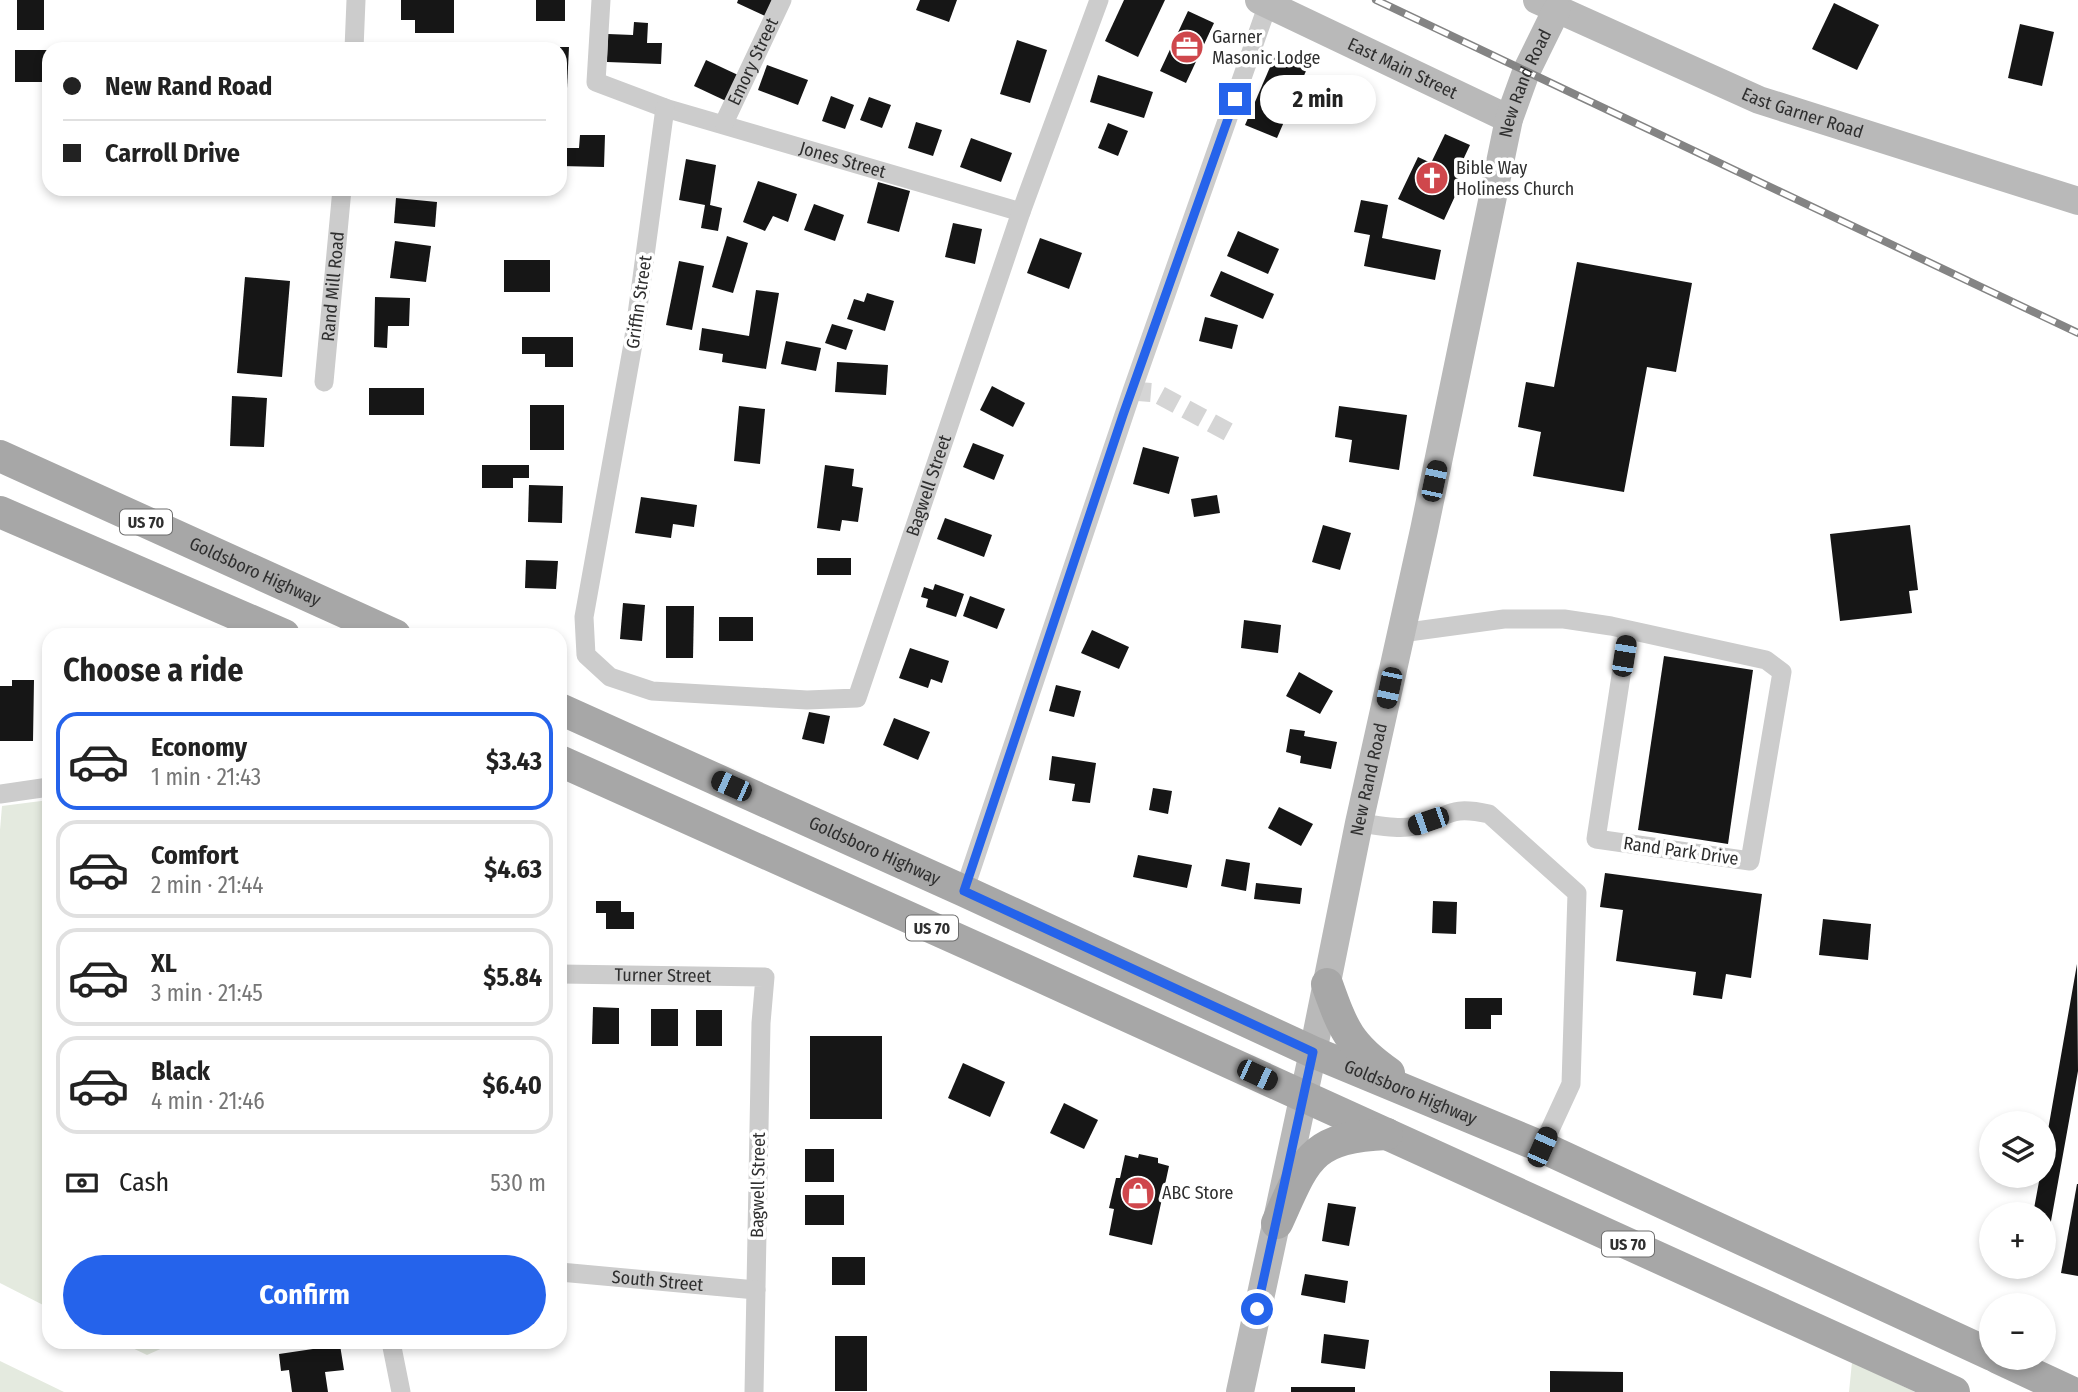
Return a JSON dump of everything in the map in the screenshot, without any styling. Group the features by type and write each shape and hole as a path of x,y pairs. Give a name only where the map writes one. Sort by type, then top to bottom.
{"main road":[{"name":"Goldsboro Highway","path":"0,456 380,628"},
{"path":"0,512 268,628"},
{"name":"Goldsboro Highway","path":"567,712 1313,1052 1542,1147 1979,1349"},
{"name":"US 70","path":"567,764 1303,1095 1954,1392"},
{"path":"1327,984 1342,1025 1360,1051 1422,1097"},
{"path":"1277,1223 1306,1165 1322,1147 1350,1137 1388,1134"},
{"path":"2024,1370 2071,1392"}],"street":[{"path":"354,42 356,0"},
{"path":"601,0 596,82 666,108"},
{"name":"Emory Street","path":"724,123 782,0"},
{"name":"Bagwell Street","path":"586,650 586,655 610,677 652,691 807,700 857,698 1021,212 1099,0"},
{"path":"964,891 1263,2"},
{"name":"East Main Street","path":"1263,2 1509,119"},
{"name":"New Rand Road","path":"1240,1392 1509,119 1547,5"},
{"name":"East Garner Road","path":"1547,5 1759,100 2078,201"},
{"name":"Jones Street","path":"666,108 1021,212"},
{"name":"Griffin Street","path":"586,650 584,617 609,490 633,344 666,108"},
{"name":"Rand Mill Road","path":"324,382 341,196"},
{"name":"Rand Park Drive","path":"1401,633 1504,619 1564,619 1628,630 1766,660 1782,672 1750,861 1596,839 1628,630"},
{"path":"0,794 42,788"},
{"path":"1359,823 1412,827 1453,810 1489,814 1577,893 1572,1084 1542,1147"},
{"name":"Turner Street","path":"567,974 765,977"},
{"name":"Bagwell Street","path":"754,1392 761,1023 765,977"},
{"name":"South Street","path":"567,1273 756,1290"},
{"path":"392,1349 401,1392"}],"shaded area":[{"path":"42,801 42,1304 0,1283 2,806"},
{"path":"135,1349 160,1349 147,1355"},
{"path":"0,1361 64,1392 0,1392"},
{"path":"1852,1362 1915,1392 1849,1392"}],"building":[{"path":"17,0 44,0 44,30 17,30"},
{"path":"401,0 454,0 454,33 415,33 415,20 401,20"},
{"path":"536,0 565,0 565,21 536,21"},
{"path":"738,0 772,0 765,16 737,3"},
{"path":"920,0 957,0 949,22 916,10"},
{"path":"1124,0 1165,0 1138,57 1105,41"},
{"path":"1834,3 1879,25 1857,70 1812,49"},
{"name":"Garner Masonic Lodge","path":"1188,11 1214,23 1186,83 1160,71"},
{"path":"634,22 648,23 647,43 662,43 661,64 607,62 608,34 633,35"},
{"path":"2020,24 2054,32 2042,86 2008,78"},
{"path":"1017,40 1047,50 1030,103 1000,94"},
{"path":"567,47 569,47 567,88"},
{"path":"15,50 42,50 42,82 15,82"},
{"path":"1277,51 1309,64 1277,138 1245,125"},
{"path":"706,60 738,75 726,101 694,86"},
{"path":"767,65 808,80 798,105 758,90"},
{"path":"1098,75 1153,92 1144,118 1090,102"},
{"path":"831,96 854,105 845,129 822,121"},
{"path":"869,97 891,105 882,128 860,120"},
{"path":"916,122 942,130 933,156 908,148"},
{"path":"1108,123 1128,131 1118,156 1098,148"},
{"name":"Bible Way Holiness Church","path":"1445,134 1470,145 1455,177 1462,181 1444,220 1398,199 1418,157 1431,163"},
{"path":"580,135 605,135 604,167 567,166 567,148 579,148"},
{"path":"971,138 1012,153 1001,182 960,167"},
{"path":"686,159 716,165 710,205 722,208 718,231 701,228 705,205 679,200"},
{"path":"758,181 797,194 788,222 773,216 765,231 743,222"},
{"path":"878,182 910,191 899,232 867,223"},
{"path":"396,198 437,202 435,227 394,223"},
{"path":"1361,200 1388,205 1382,238 1441,250 1435,280 1364,266 1370,235 1354,232"},
{"path":"814,204 844,215 835,241 804,230"},
{"path":"953,223 982,229 975,264 945,257"},
{"path":"1238,231 1279,249 1268,274 1227,256"},
{"path":"727,236 748,243 733,293 712,287"},
{"path":"1040,238 1082,253 1069,289 1027,273"},
{"path":"395,241 431,246 426,282 390,278"},
{"path":"504,260 550,260 550,292 504,292"},
{"path":"679,261 704,266 692,330 666,325"},
{"path":"1577,262 1692,283 1676,372 1647,367 1624,492 1533,476 1541,432 1518,427 1526,382 1554,387"},
{"path":"1221,271 1274,294 1263,319 1210,296"},
{"path":"245,277 290,281 282,377 237,373"},
{"path":"756,290 779,293 766,369 722,362 723,354 699,350 702,328 749,336"},
{"path":"867,293 894,301 885,331 847,319 854,299 864,302"},
{"path":"375,297 410,298 409,326 388,326 387,348 374,347"},
{"path":"1205,317 1238,325 1232,349 1199,341"},
{"path":"832,324 853,330 846,350 825,343"},
{"path":"522,337 573,337 573,367 545,367 545,354 522,354"},
{"path":"786,341 821,348 816,371 781,364"},
{"path":"837,362 888,365 886,395 835,392"},
{"path":"992,386 1025,403 1013,427 980,410"},
{"path":"369,388 424,388 424,415 369,415"},
{"path":"232,396 267,398 264,447 230,446"},
{"path":"530,405 564,405 564,450 530,450"},
{"path":"739,406 765,409 760,464 734,461"},
{"path":"1339,406 1407,415 1399,470 1349,462 1352,440 1335,437"},
{"path":"973,443 1004,455 994,480 963,467"},
{"path":"1143,447 1179,457 1169,494 1133,484"},
{"path":"482,465 529,465 529,478 513,478 513,488 482,488"},
{"path":"825,465 854,469 852,486 863,488 858,522 842,520 840,531 817,528"},
{"path":"529,485 563,486 562,523 528,522"},
{"path":"1217,495 1220,513 1194,517 1191,499"},
{"path":"641,497 697,505 694,527 673,524 671,538 635,533"},
{"path":"945,518 992,535 984,557 937,539"},
{"path":"1323,525 1351,533 1340,570 1312,562"},
{"path":"1910,525 1918,590 1909,591 1912,613 1840,621 1830,534"},
{"path":"817,558 851,558 851,575 817,575"},
{"path":"526,560 558,561 556,589 525,588"},
{"path":"935,584 964,594 956,617 926,607 928,599 921,597 924,587 933,590"},
{"path":"970,596 1005,609 997,629 963,616"},
{"path":"623,603 645,605 642,641 620,639"},
{"path":"666,606 694,606 693,658 666,658"},
{"path":"719,617 753,617 753,641 719,641"},
{"path":"1244,620 1281,625 1278,653 1241,648"},
{"path":"1092,630 1129,647 1119,669 1081,653"},
{"path":"910,648 949,661 942,683 931,679 928,688 899,678"},
{"path":"1664,656 1753,670 1728,844 1638,830"},
{"path":"1299,672 1333,691 1320,714 1286,696"},
{"path":"12,680 34,680 33,741 0,741 0,686 12,686"},
{"path":"1056,685 1081,691 1074,717 1049,711"},
{"path":"809,712 830,716 824,744 802,739"},
{"path":"894,718 930,732 918,760 883,745"},
{"path":"1290,729 1305,731 1304,736 1337,742 1331,769 1300,763 1301,756 1286,752"},
{"path":"1052,756 1096,763 1090,803 1072,801 1075,784 1049,780"},
{"path":"1153,788 1172,791 1168,814 1149,810"},
{"path":"1279,807 1313,824 1301,846 1268,828"},
{"path":"1138,855 1192,865 1187,888 1133,877"},
{"path":"1226,859 1250,863 1246,891 1221,886"},
{"path":"1605,873 1762,894 1751,978 1726,974 1722,999 1693,995 1696,972 1616,961 1623,910 1600,907"},
{"path":"1256,883 1302,888 1300,904 1254,899"},
{"path":"596,901 621,901 621,912 634,912 634,929 606,929 606,913 596,913"},
{"path":"1433,901 1457,902 1456,934 1432,933"},
{"path":"1823,919 1871,924 1868,960 1819,955"},
{"path":"2077,964 2078,1071 2054,1202 2035,1202 2038,1188 2056,1188 2056,1111 2051,1111"},
{"path":"1465,998 1502,998 1502,1015 1491,1015 1491,1029 1465,1029"},
{"path":"593,1007 619,1008 619,1044 592,1044"},
{"path":"651,1009 678,1009 678,1046 651,1046"},
{"path":"696,1010 722,1010 722,1046 696,1046"},
{"path":"810,1036 882,1036 882,1119 810,1119"},
{"path":"963,1063 1005,1082 990,1117 948,1098"},
{"path":"1064,1103 1098,1120 1084,1149 1050,1133"},
{"path":"805,1149 834,1149 834,1182 805,1182"},
{"name":"ABC Store","path":"1139,1154 1158,1158 1158,1163 1169,1166 1152,1245 1109,1235 1114,1209 1109,1208 1116,1178 1120,1178 1125,1155 1138,1158"},
{"path":"2078,1184 2078,1276 2061,1273"},
{"path":"805,1195 844,1195 844,1225 805,1225"},
{"path":"1328,1203 1356,1207 1349,1246 1322,1241"},
{"path":"832,1257 865,1257 865,1285 832,1285"},
{"path":"1305,1274 1348,1281 1345,1303 1301,1295"},
{"path":"1324,1334 1369,1340 1365,1369 1321,1363"},
{"path":"835,1336 867,1336 867,1391 835,1391"},
{"path":"313,1349 341,1349 344,1370 325,1372 328,1392 292,1392 289,1370 281,1371 279,1354"},
{"path":"1550,1371 1623,1372 1623,1392 1550,1392"},
{"path":"1291,1387 1355,1387 1355,1392 1291,1392"}],"tunnel":[{"path":"1132,391 1156,393 1236,436"}],"railway":[{"path":"1376,0 2078,333"}],"place":[{"name":"Garner Masonic Lodge","path":"1187,47"},
{"name":"Bible Way Holiness Church","path":"1432,178"},
{"name":"ABC Store","path":"1138,1193"}],"route":[{"path":"1235,99 1123,415 964,891 1313,1052 1257,1309"}]}
